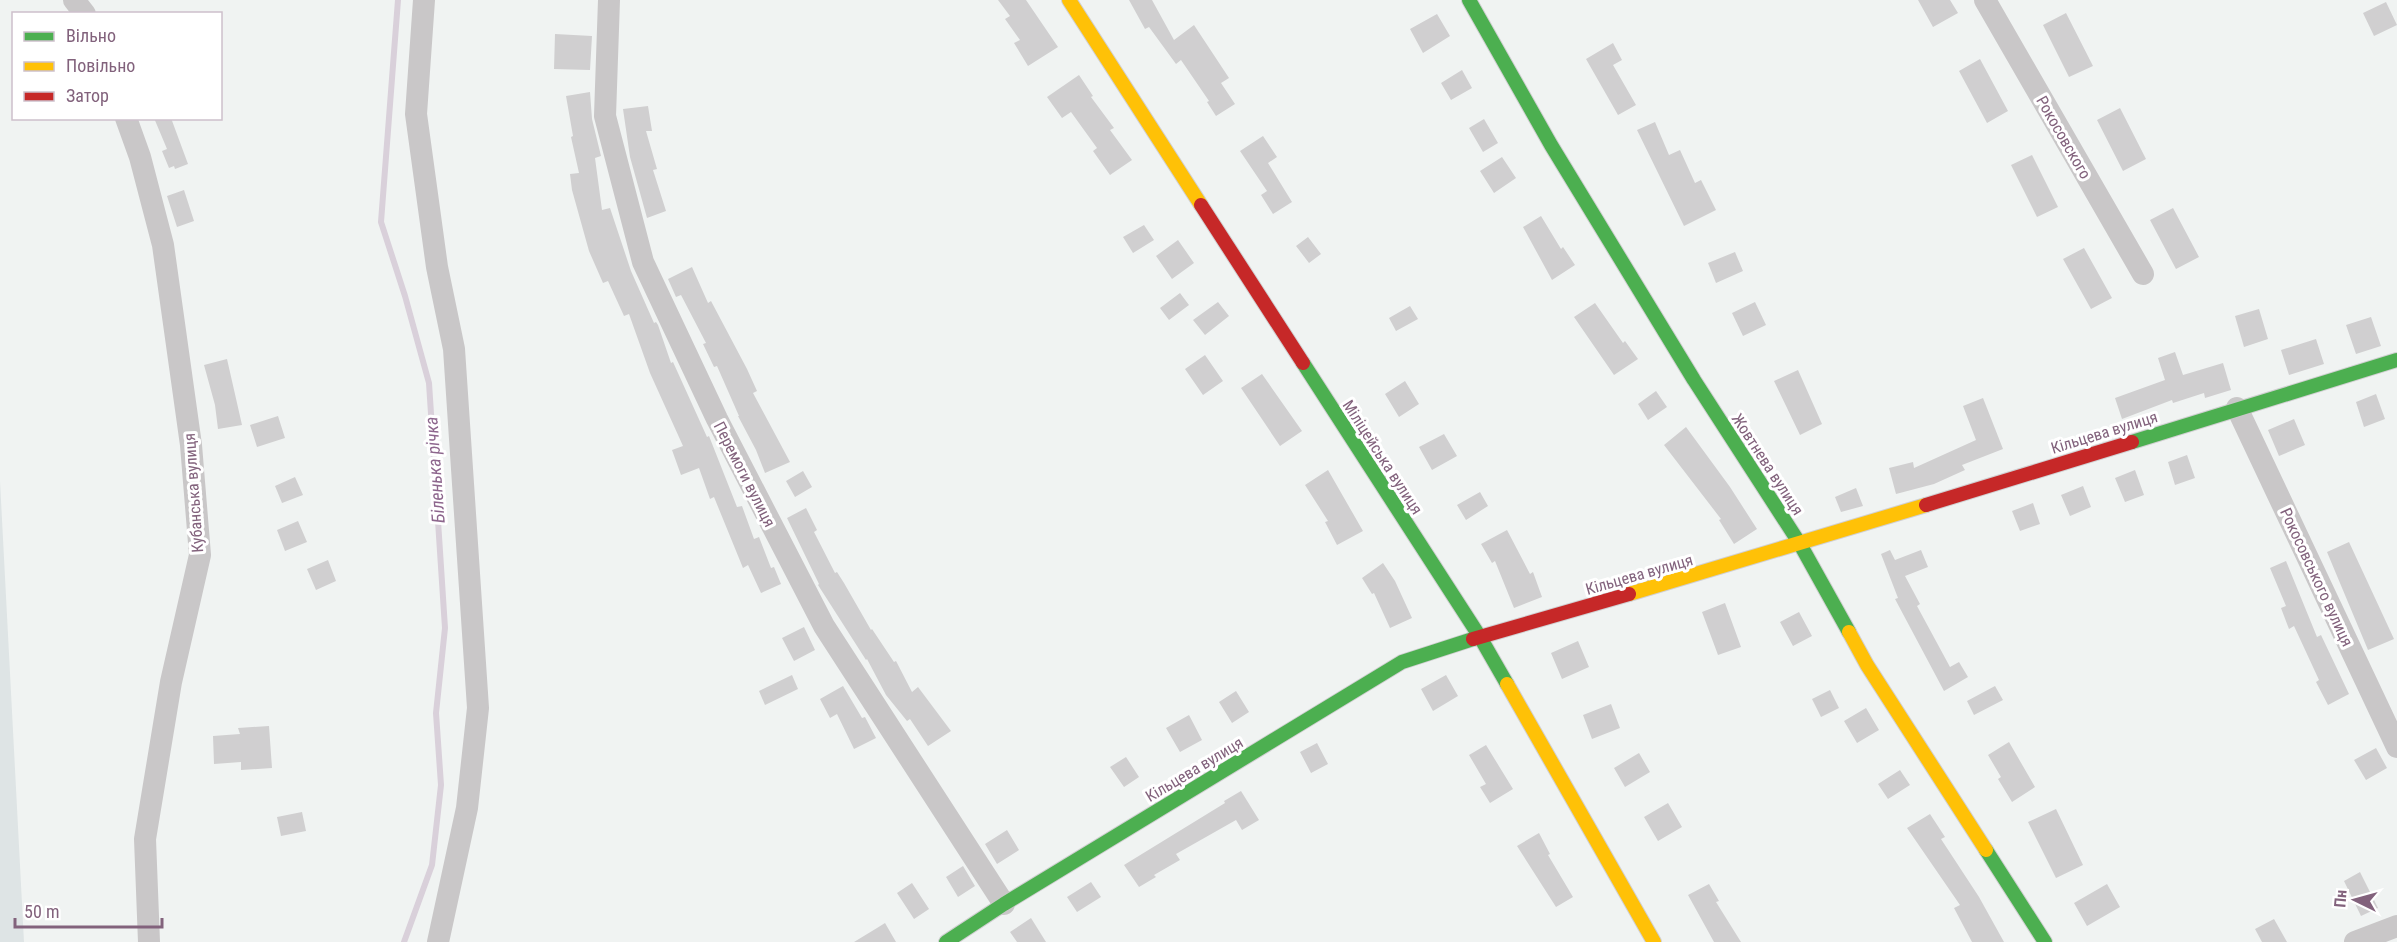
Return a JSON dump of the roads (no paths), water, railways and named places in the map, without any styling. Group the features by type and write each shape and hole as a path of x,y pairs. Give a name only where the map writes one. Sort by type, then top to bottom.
{"street":[{"path":"74,0 83,12"},
{"path":"424,0 416,114 437,267 454,349 478,708 467,808 438,942"},
{"name":"Перемоги вулиця","path":"609,0 604,116 643,262 717,419 824,626 1004,904"},
{"name":"Міліцейська вулиця","path":"1069,0 1480,637 1654,942"},
{"name":"Жовтнева вулиця","path":"1469,0 1551,145 1694,380 1800,544 1867,665 2045,942"},
{"name":"Рокосовского","path":"1985,0 2144,274"},
{"name":"Кубанська вулиця","path":"127,120 140,157 163,244 191,445 200,555 171,682 145,839 149,942"},
{"name":"Кільцева вулиця","path":"946,942 1004,904 1402,662 1800,544 2397,360"},
{"name":"Рокосовського вулиця","path":"2237,408 2397,747"},
{"path":"2355,942 2397,926"}],"waterway":[{"name":"Біленька річка","path":"398,0 381,222 405,296 429,383 445,628 436,713 441,785 432,865 404,942"}]}
